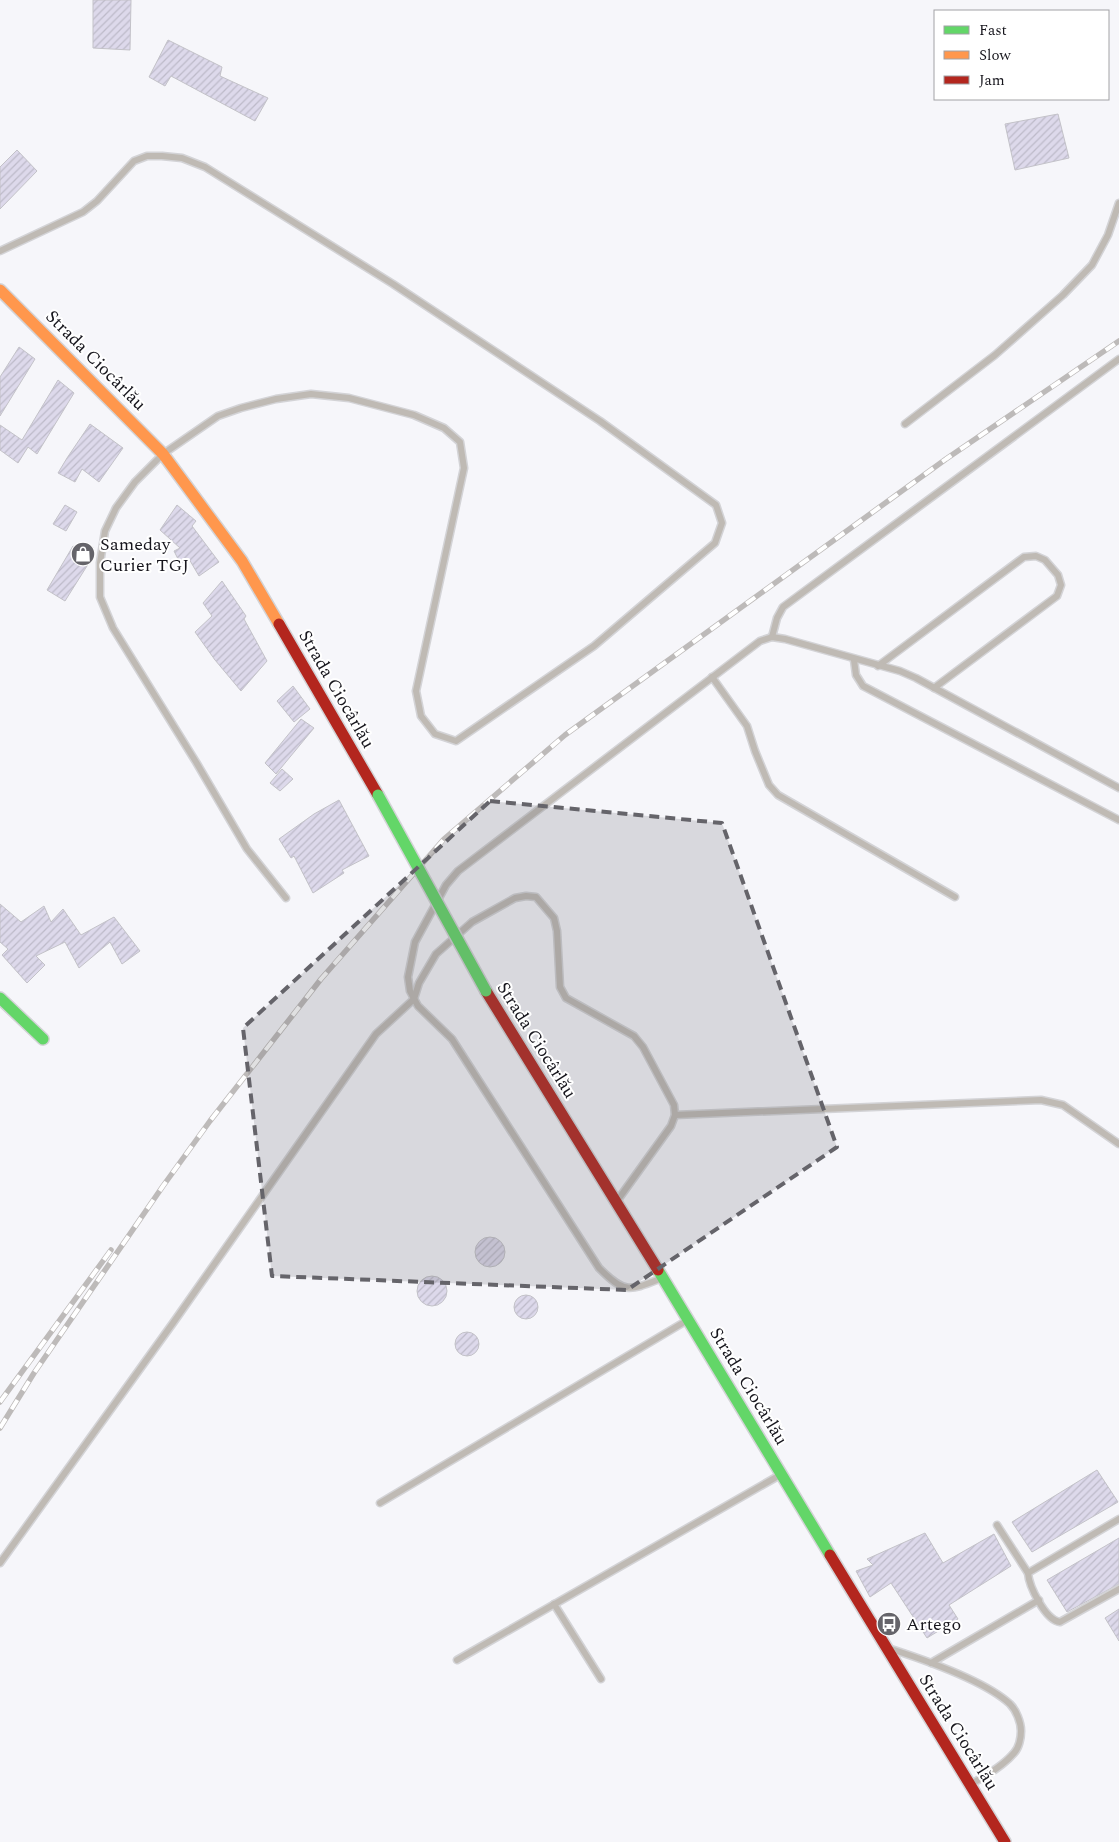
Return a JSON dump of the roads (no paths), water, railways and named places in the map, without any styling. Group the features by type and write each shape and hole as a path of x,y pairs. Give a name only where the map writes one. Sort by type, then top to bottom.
{"main road":[{"name":"Strada Ciocârlău","path":"0,290 163,454 242,561 378,795 486,991 663,1278 1005,1842"},
{"path":"0,998 43,1039"}],"lane":[{"path":"0,251 83,212 97,201 134,161 147,156 182,158 205,167 393,284 600,421 716,505 722,523 715,543 594,646 456,740 435,734 421,716 416,691 464,468 460,442 444,428 414,415 349,398 311,394 276,399 218,416 163,454 135,482 116,508 105,531 100,563 100,597 113,628 247,849 286,898"},
{"path":"905,424 995,355 1063,296 1092,265 1108,235 1119,203"},
{"path":"772,637 777,618 783,607 1119,359"},
{"path":"878,666 1024,557 1036,556 1045,560 1058,575 1061,586 1057,596 934,688"},
{"path":"663,1278 634,1289 626,1288 612,1281 599,1268 452,1039 418,1006 414,999 410,991 408,977 415,942 446,885 458,871 760,640 772,637 900,672 934,688 1119,788"},
{"path":"854,660 856,675 863,686 1119,820"},
{"path":"712,677 747,726 769,786 778,795 955,897"},
{"path":"0,1562 173,1323 376,1034 414,999 419,984 436,954 472,922 515,898 536,897 554,918 557,931 560,988 566,998 634,1036 643,1047 674,1105 675,1115 671,1126 616,1202"},
{"path":"675,1115 1041,1100 1063,1105 1119,1144"},
{"path":"380,1503 688,1319"},
{"path":"457,1660 781,1474"},
{"path":"1028,1572 1119,1519"},
{"path":"997,1525 1028,1572 1028,1580 1050,1618 1060,1622 1119,1589"},
{"path":"931,1663 1039,1600"},
{"path":"554,1604 602,1679"},
{"path":"887,1648 931,1663 988,1688 1011,1705 1021,1724 1021,1738 1016,1752 971,1784"}],"railway":[{"path":"0,1428 34,1373 210,1121 321,979 444,839 565,735 946,459 1119,341"},
{"path":"0,1402 111,1250"}],"place":[{"name":"Sameday Curier TGJ","path":"83,554"},
{"name":"Artego","path":"889,1624"}]}
